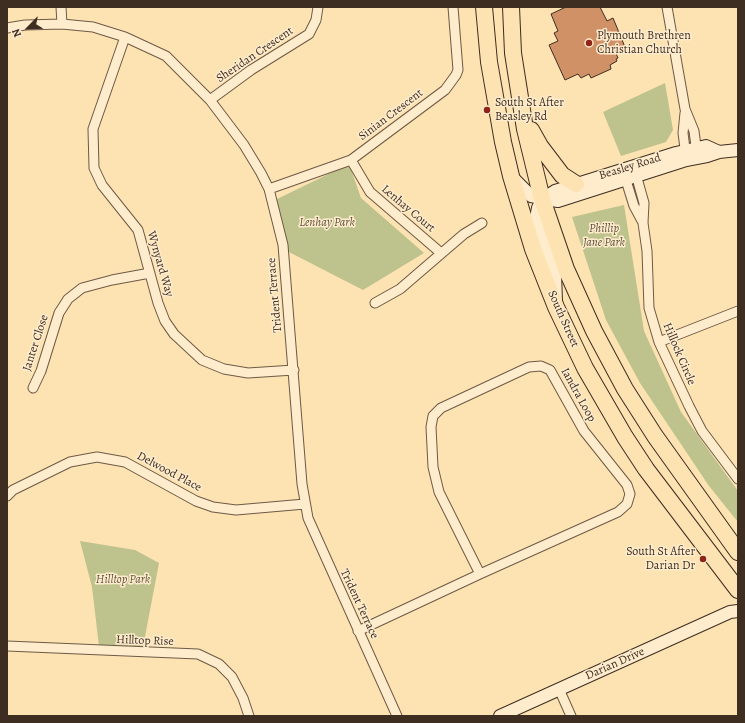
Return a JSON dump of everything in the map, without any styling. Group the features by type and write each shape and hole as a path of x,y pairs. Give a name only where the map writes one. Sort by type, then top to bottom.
{"highway":[{"name":"South Street","path":"484,7 489,62 502,142 529,237 556,307 585,368 625,437 646,469 738,590"},
{"name":"South Street","path":"512,7 513,53 522,113 542,199 566,269 594,331 625,389 660,442 738,552"},
{"path":"522,113 548,158 562,175 576,184"}],"main road":[{"name":"Beasley Road","path":"542,199 554,191 576,184 630,172 691,154 706,146 719,152 738,150"},
{"name":"Beasley Road","path":"511,176 531,196 558,201 630,172"},
{"path":"542,199 536,218 555,273 556,307"},
{"name":"Darian Drive","path":"500,716 735,609"}],"street":[{"path":"61,7 62,24"},
{"name":"Sheridan Crescent","path":"210,100 251,70 309,34 316,20 318,7"},
{"name":"Sinian Crescent","path":"269,189 351,160 444,90 456,75 458,61 453,7"},
{"path":"667,7 685,109 683,133 691,154"},
{"name":"Trident Terrace","path":"7,28 25,25 62,24 93,27 125,37 166,56 210,100 244,145 269,189 283,245 305,504 313,533 397,716"},
{"name":"Wynyard Way","path":"125,37 93,129 94,168 102,185 138,230 165,320 174,334 202,360 224,369 248,372 294,370"},
{"name":"Lenhay Court","path":"351,160 370,192 441,253"},
{"name":"Hillock Circle","path":"630,172 644,203 643,223 647,251 649,308 659,342 702,431 738,479"},
{"path":"375,303 400,289 464,234 482,223"},
{"name":"Janter Close","path":"33,388 41,371 59,313 68,299 82,288 112,280 150,273"},
{"path":"659,342 738,312"},
{"name":"Iandra Loop","path":"358,631 618,512 627,504 630,494 627,485 584,431 550,370 541,366 529,367 440,408 433,416 431,427 433,467 439,492 480,574"},
{"name":"Delwood Place","path":"7,496 13,490 70,462 97,457 125,462 196,501 212,507 236,510 305,504"},
{"name":"Hilltop Rise","path":"7,646 198,654 219,664 232,677 243,698 249,716"},
{"path":"559,689 571,716"}],"green space":[{"path":"665,83 673,130 666,142 621,156 603,112"},
{"name":"Lenhay Park","path":"349,164 361,198 424,253 363,290 287,251 273,201"},
{"name":"Phillip Jane Park","path":"624,205 644,331 681,412 738,491 738,522 709,486 640,383 606,320 572,217"},
{"name":"Hilltop Park","path":"80,541 135,550 159,563 143,647 99,646 92,587"}],"building":[{"name":"Plymouth Brethren Christian Church","path":"566,7 600,7 607,21 613,18 625,47 615,51 618,58 616,59 617,61 610,65 611,69 591,78 589,74 581,78 578,74 565,80 549,45 558,41 554,33 558,31 551,14"}],"place":[{"name":"Plymouth Brethren Christian Church","path":"589,43"},
{"name":"South St After Beasley Rd","path":"487,110"},
{"name":"South St After Darian Dr","path":"703,559"}]}
